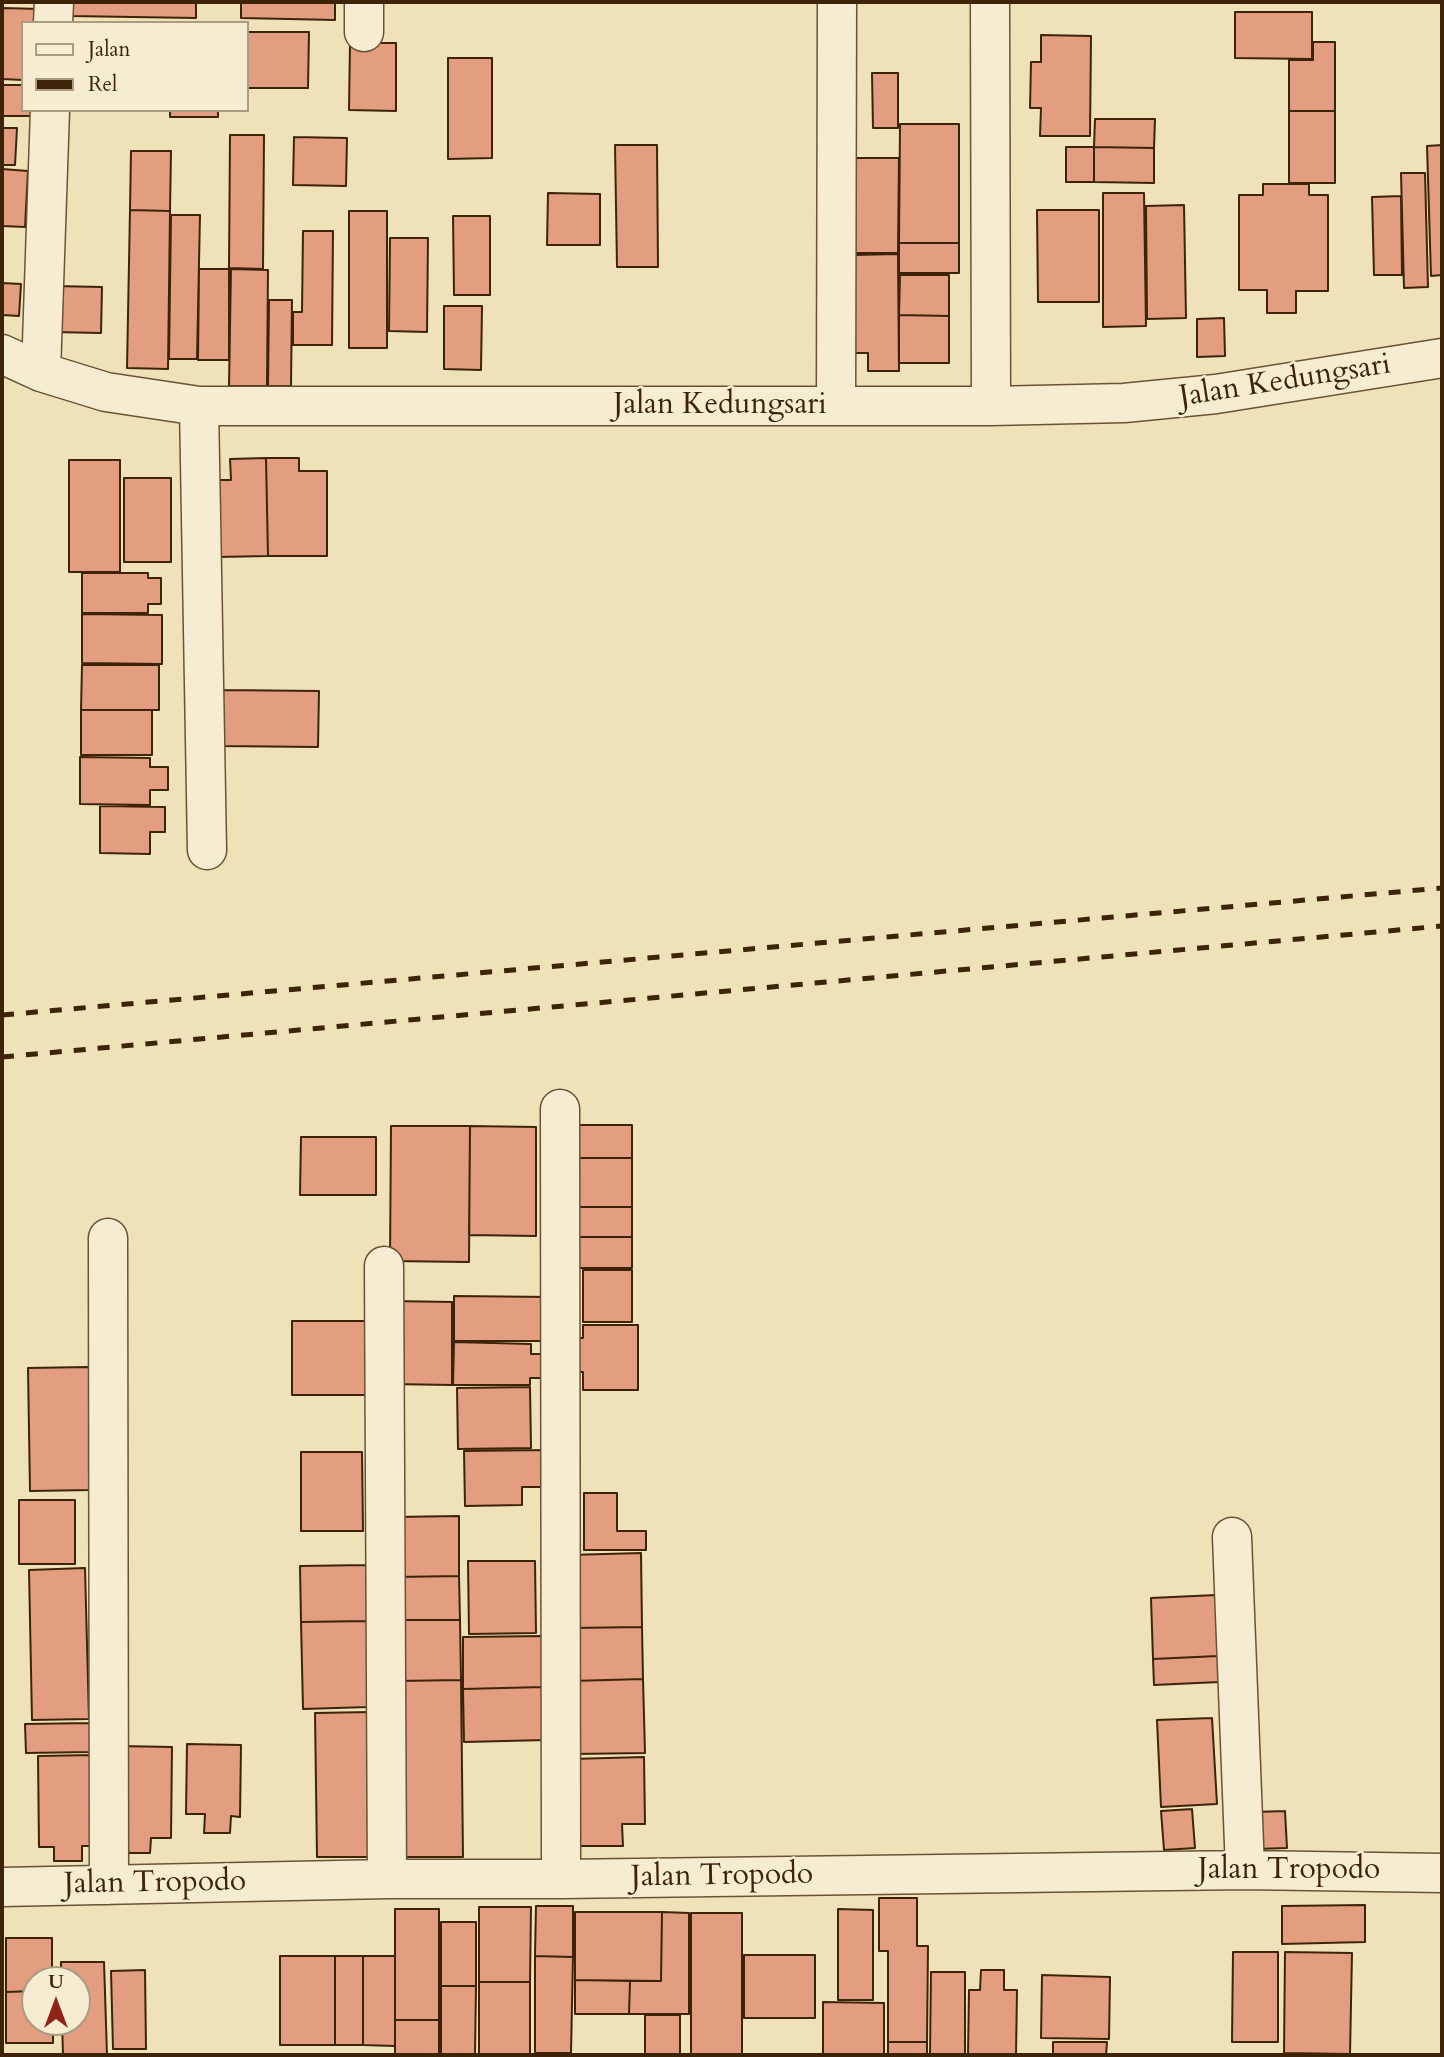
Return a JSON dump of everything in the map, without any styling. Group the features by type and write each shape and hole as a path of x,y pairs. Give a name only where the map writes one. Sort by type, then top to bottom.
{"street":[{"path":"53,21 54,2"},
{"path":"836,406 837,2"},
{"path":"990,2 991,406"},
{"path":"41,372 50,112"},
{"name":"Jalan Kedungsari","path":"2,354 41,372 106,392 199,406 991,406 1174,400 1442,358"},
{"path":"199,406 207,850"},
{"path":"560,1109 561,1879"},
{"path":"108,1238 109,1885"},
{"path":"384,1266 387,1879"},
{"path":"1232,1537 1245,1870"},
{"name":"Jalan Tropodo","path":"2,1887 387,1879 1245,1870 1442,1872"}],"building":[{"path":"70,2 196,2 196,18 70,16"},
{"path":"241,2 335,2 335,20 241,18"},
{"path":"2,8 41,9 41,21 21,21 21,80 2,79"},
{"path":"1235,12 1312,12 1312,59 1235,58"},
{"path":"248,32 309,32 308,88 248,88"},
{"path":"1041,35 1091,36 1090,136 1040,136 1041,108 1030,108 1031,62 1041,62"},
{"path":"1313,42 1335,42 1335,111 1289,111 1289,60 1313,60"},
{"path":"350,43 396,43 396,111 349,110"},
{"path":"448,58 492,58 492,158 448,159"},
{"path":"872,73 898,73 898,128 873,128"},
{"path":"2,85 21,85 21,112 36,112 36,116 2,116"},
{"path":"1289,111 1335,111 1335,183 1289,183"},
{"path":"170,112 218,112 218,117 170,117"},
{"path":"1095,119 1155,119 1154,148 1094,147"},
{"path":"900,124 959,124 959,243 899,243"},
{"path":"2,128 17,128 15,165 2,165"},
{"path":"230,135 264,135 263,269 229,268"},
{"path":"294,137 347,138 346,186 293,185"},
{"path":"615,145 657,145 658,267 617,267"},
{"path":"1442,145 1442,275 1431,276 1427,146"},
{"path":"1066,147 1094,147 1094,182 1066,182"},
{"path":"1094,147 1154,148 1154,183 1094,182"},
{"path":"131,151 171,151 170,211 130,210"},
{"path":"855,158 899,158 898,253 855,253"},
{"path":"2,169 28,171 25,227 2,226"},
{"path":"1401,173 1425,173 1428,287 1404,288"},
{"path":"1263,184 1309,184 1309,195 1328,195 1328,291 1296,291 1296,313 1267,313 1267,290 1239,290 1239,195 1263,195"},
{"path":"548,193 600,194 600,245 547,245"},
{"path":"1103,193 1144,193 1146,326 1103,327"},
{"path":"1401,196 1402,275 1374,275 1372,197"},
{"path":"1184,205 1186,318 1147,319 1146,206"},
{"path":"130,210 170,211 168,369 127,368"},
{"path":"1037,210 1099,210 1099,302 1038,302"},
{"path":"349,211 387,211 387,348 349,348"},
{"path":"171,215 200,215 197,359 169,359"},
{"path":"453,216 490,216 490,295 454,295"},
{"path":"303,231 333,231 332,345 293,345 293,312 302,312"},
{"path":"390,238 428,238 427,332 389,331"},
{"path":"899,243 959,243 959,273 899,273"},
{"path":"898,254 899,371 868,371 868,353 855,353 854,255"},
{"path":"199,269 229,269 229,360 198,360"},
{"path":"231,269 268,270 267,386 229,386"},
{"path":"900,275 949,275 949,316 899,315"},
{"path":"2,283 21,284 19,316 2,315"},
{"path":"53,286 102,287 101,333 52,332"},
{"path":"269,300 292,300 291,386 268,386"},
{"path":"444,306 482,306 481,370 444,369"},
{"path":"899,315 949,316 949,363 899,363"},
{"path":"1224,318 1225,356 1197,357 1197,319"},
{"path":"266,458 299,458 299,471 327,471 327,556 268,556"},
{"path":"266,458 268,556 217,557 216,480 231,480 230,459"},
{"path":"69,460 120,460 120,572 69,572"},
{"path":"124,478 171,478 171,562 124,562"},
{"path":"82,573 148,573 148,578 161,578 161,604 148,604 148,613 82,613"},
{"path":"82,614 162,615 162,664 82,663"},
{"path":"82,665 159,665 159,710 81,710"},
{"path":"221,690 319,691 318,747 220,746"},
{"path":"81,710 152,710 152,755 81,755"},
{"path":"80,757 150,758 150,767 168,767 168,790 150,790 150,805 80,804"},
{"path":"100,806 165,807 165,832 150,832 150,854 100,853"},
{"path":"571,1125 632,1125 632,1158 571,1158"},
{"path":"391,1126 470,1126 469,1262 390,1261"},
{"path":"470,1126 536,1127 536,1236 469,1235"},
{"path":"301,1137 376,1137 376,1195 300,1195"},
{"path":"571,1158 632,1158 632,1207 571,1207"},
{"path":"571,1207 632,1207 632,1237 571,1237"},
{"path":"571,1237 632,1237 632,1268 571,1268"},
{"path":"583,1270 632,1270 632,1322 583,1322"},
{"path":"454,1296 551,1297 551,1341 454,1341"},
{"path":"391,1301 452,1302 452,1385 390,1384"},
{"path":"292,1321 374,1321 374,1395 292,1395"},
{"path":"583,1325 638,1325 638,1390 583,1390 583,1372 573,1372 573,1338 583,1338"},
{"path":"454,1342 531,1344 531,1354 551,1354 551,1378 530,1378 530,1385 453,1385"},
{"path":"89,1367 91,1490 30,1491 28,1368"},
{"path":"530,1387 531,1448 458,1449 457,1388"},
{"path":"548,1450 548,1487 522,1487 522,1505 465,1506 464,1451"},
{"path":"301,1452 362,1452 363,1531 301,1531"},
{"path":"584,1493 617,1493 617,1531 646,1531 646,1550 584,1550"},
{"path":"19,1500 75,1500 75,1564 19,1564"},
{"path":"459,1516 459,1576 396,1577 395,1517"},
{"path":"641,1553 642,1627 571,1628 569,1555"},
{"path":"468,1561 535,1561 536,1633 469,1634"},
{"path":"367,1565 368,1621 301,1622 300,1566"},
{"path":"85,1568 89,1719 32,1720 29,1570"},
{"path":"459,1576 460,1620 396,1620 396,1577"},
{"path":"1216,1595 1218,1656 1153,1659 1151,1598"},
{"path":"396,1620 460,1620 461,1680 397,1681"},
{"path":"368,1621 369,1707 303,1709 301,1622"},
{"path":"642,1627 643,1679 572,1681 571,1628"},
{"path":"544,1636 544,1687 463,1689 463,1637"},
{"path":"1218,1656 1219,1682 1154,1685 1153,1659"},
{"path":"643,1679 645,1753 573,1754 572,1681"},
{"path":"461,1680 463,1857 400,1857 397,1681"},
{"path":"544,1687 546,1740 464,1742 463,1689"},
{"path":"371,1712 373,1857 317,1857 315,1713"},
{"path":"1212,1718 1217,1804 1161,1807 1157,1720"},
{"path":"90,1723 91,1752 26,1753 25,1724"},
{"path":"187,1744 241,1745 240,1817 231,1816 230,1833 204,1833 205,1814 186,1814"},
{"path":"119,1746 172,1747 171,1838 151,1838 150,1853 117,1853"},
{"path":"95,1755 96,1846 82,1846 82,1861 54,1861 54,1847 39,1847 38,1756"},
{"path":"644,1757 645,1824 622,1824 623,1846 573,1846 571,1759"},
{"path":"1192,1809 1195,1848 1164,1850 1161,1811"},
{"path":"1285,1811 1287,1848 1256,1849 1254,1812"},
{"path":"879,1898 917,1898 917,1946 928,1946 927,2042 888,2042 888,1951 879,1951"},
{"path":"1365,1905 1365,1942 1282,1944 1282,1906"},
{"path":"536,1906 573,1906 573,1957 535,1956"},
{"path":"479,1907 531,1907 530,1982 479,1982"},
{"path":"395,1909 439,1909 439,2020 395,2020"},
{"path":"838,1909 873,1910 873,2000 838,2000"},
{"path":"575,1912 662,1912 661,1981 575,1980"},
{"path":"662,1912 689,1913 689,2014 629,2014 630,1981 661,1981"},
{"path":"691,1913 742,1913 742,2055 691,2055"},
{"path":"441,1922 476,1922 476,1986 441,1986"},
{"path":"6,1938 52,1938 52,1966 21,1966 21,1991 6,1992"},
{"path":"1233,1952 1278,1952 1278,2042 1232,2042"},
{"path":"1285,1952 1352,1953 1350,2054 1284,2053"},
{"path":"744,1955 815,1955 815,2018 744,2018"},
{"path":"280,1956 335,1956 335,2045 280,2045"},
{"path":"335,1956 363,1956 363,2045 335,2045"},
{"path":"363,1956 395,1956 395,2046 363,2045"},
{"path":"535,1956 573,1957 571,2053 535,2053"},
{"path":"61,1962 104,1962 107,2055 63,2055 62,2036 91,2036 91,1966 61,1966"},
{"path":"145,1970 146,2049 113,2049 111,1971"},
{"path":"981,1970 1004,1970 1004,1990 1017,1990 1016,2055 968,2055 969,1990 980,1990"},
{"path":"931,1972 965,1972 965,2055 930,2055"},
{"path":"1042,1975 1110,1977 1109,2039 1041,2038"},
{"path":"575,1980 630,1981 629,2014 575,2014"},
{"path":"479,1982 530,1982 530,2055 479,2055"},
{"path":"441,1986 476,1986 475,2055 441,2055"},
{"path":"21,1991 21,2036 53,2036 53,2043 6,2043 6,1992"},
{"path":"823,2002 884,2003 884,2055 823,2055"},
{"path":"645,2015 680,2015 680,2055 645,2055"},
{"path":"395,2020 439,2020 439,2055 395,2055"},
{"path":"888,2042 927,2042 927,2055 888,2055"},
{"path":"1053,2042 1107,2042 1106,2055 1053,2055"}],"railway":[{"path":"2,1015 1442,888"},
{"path":"2,1057 1442,926"}]}
